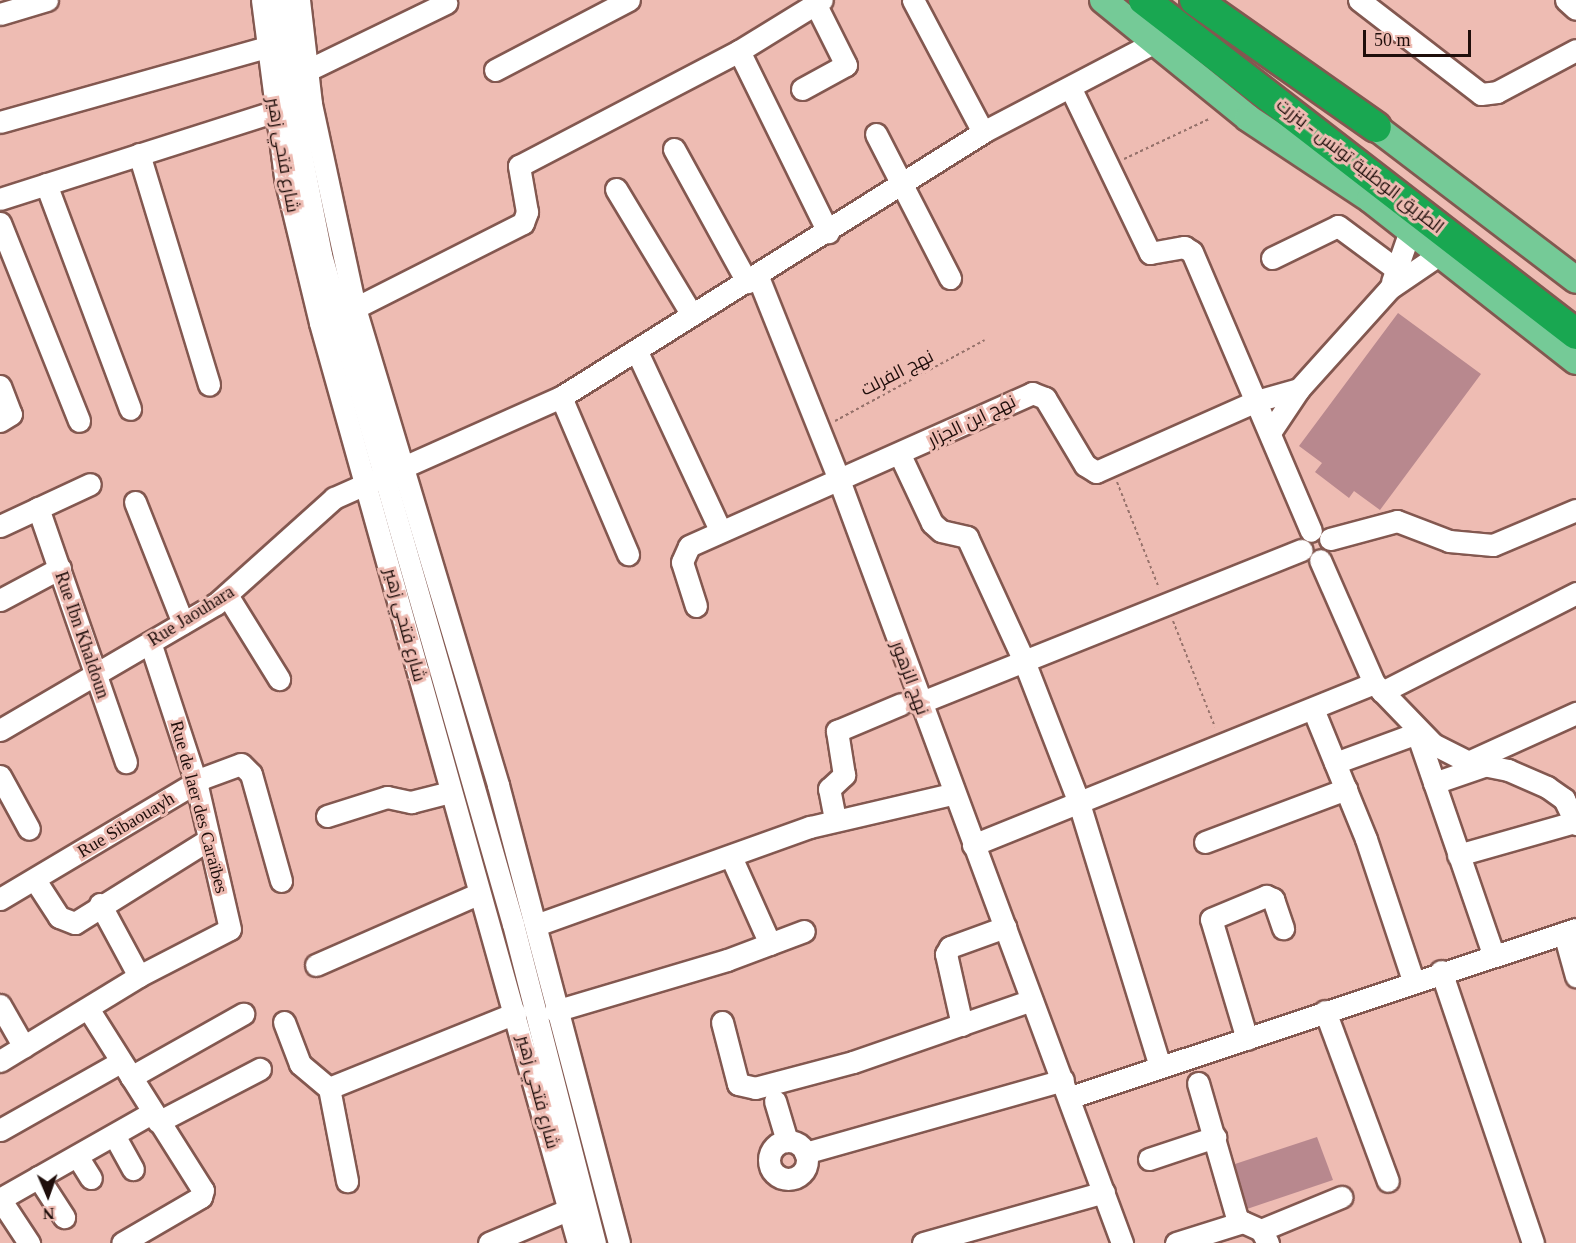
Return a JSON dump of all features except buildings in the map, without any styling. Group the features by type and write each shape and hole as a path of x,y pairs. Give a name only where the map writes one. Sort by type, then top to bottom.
{"highway":[{"path":"1124,0 1370,199"},
{"name":"الطريق الوطنية تونس - بنزرت","path":"1144,0 1542,295 1576,310"},
{"name":"الطريق الوطنية تونس - بنزرت","path":"1177,0 1542,295 1576,334"},
{"path":"1196,0 1376,127"}],"main road":[{"path":"1103,0 1248,118 1370,199 1576,361"},
{"path":"1209,0 1576,280"}],"street":[{"path":"0,14 47,0"},
{"name":"شارع فتحي زهير","path":"261,0 264,48 297,231 384,474 450,792 478,894 516,1012 578,1243"},
{"name":"شارع فتحي زهير","path":"280,0 310,207 513,924 595,1243"},
{"path":"299,0 306,71 355,308 384,474 536,926 555,1011 619,1243"},
{"path":"495,70 597,6 629,0"},
{"path":"913,0 983,132"},
{"path":"1359,0 1481,94 1497,92 1576,50"},
{"path":"1566,0 1576,9"},
{"path":"355,308 524,223 527,212 519,166 740,51 819,2 846,64 802,89"},
{"path":"306,71 446,3"},
{"name":"Rue Jaouhara","path":"0,730 95,671 183,623 227,595 322,507 384,474 561,398 638,354 692,315 753,280 983,132 1071,89 1153,43"},
{"path":"0,122 264,48"},
{"path":"740,51 828,232"},
{"path":"1071,89 1111,166 1150,253 1184,247 1192,252 1256,401 1270,431 1320,535 1329,553 1320,560 1308,560 1301,550 1302,539 1320,535 1397,521 1449,541 1493,545 1576,510"},
{"path":"0,199 275,111"},
{"path":"876,134 950,278"},
{"name":"نهج الزهور","path":"674,149 753,280 819,429 839,480 910,703 974,845 1067,1089 1122,1243"},
{"path":"139,154 209,385"},
{"path":"46,184 130,409"},
{"path":"616,189 692,315"},
{"path":"0,223 79,422"},
{"path":"1272,258 1338,226 1393,279"},
{"path":"1270,431 1299,389 1393,279 1410,231"},
{"path":"1393,279 1440,254"},
{"path":"638,354 719,528"},
{"path":"0,386 11,414 0,421"},
{"path":"1256,401 1299,389"},
{"name":"نهج ابن الجزار","path":"696,606 682,552 719,528 900,455 1032,393 1045,398 1085,465 1104,470 1256,401"},
{"path":"561,398 628,554"},
{"path":"900,455 932,523 941,531 968,537 1024,661 1078,800 1160,1067"},
{"path":"0,525 90,484"},
{"path":"135,502 183,623"},
{"name":"Rue Ibn Khaldoun","path":"38,508 126,762"},
{"path":"835,819 828,795 844,775 839,728 1024,661 1301,550"},
{"path":"1320,560 1378,688 1417,733 1494,954"},
{"path":"0,600 60,568"},
{"path":"974,845 1078,800 1313,709 1378,688 1576,593"},
{"path":"227,595 279,679"},
{"name":"Rue de laer des Caraïbes","path":"139,976 224,936 230,918 208,840 196,782 150,642"},
{"path":"1313,709 1346,789 1413,980"},
{"path":"1434,783 1576,713"},
{"path":"1335,763 1417,733 1478,763 1557,793 1576,823 1458,855"},
{"name":"Rue Sibaouayh","path":"0,899 196,782 234,764 245,765 251,774 281,881"},
{"path":"0,776 29,829"},
{"path":"1205,842 1346,789"},
{"path":"327,816 387,797 411,802 450,792"},
{"path":"536,926 732,859 835,819 952,794"},
{"path":"35,880 64,921 75,923 100,904 208,840"},
{"path":"732,859 770,944"},
{"path":"316,965 478,894"},
{"path":"1247,1039 1211,919 1266,896 1283,928"},
{"path":"0,1061 89,1010 139,976 100,904"},
{"path":"962,1025 946,954 950,947 1005,927"},
{"path":"555,1011 770,944 804,931"},
{"path":"775,1101 787,1141 805,1153 1160,1067 1247,1039 1413,980 1570,931 1576,976"},
{"path":"1441,971 1533,1243"},
{"path":"722,1022 738,1084 755,1088 962,1025 1032,1000"},
{"path":"0,1005 24,1047"},
{"path":"89,1010 203,1193 122,1243"},
{"path":"1325,1011 1388,1181"},
{"path":"329,1088 516,1012"},
{"path":"0,1130 243,1014"},
{"path":"284,1022 300,1064 329,1088 347,1181"},
{"path":"28,1243 0,1199 114,1136 260,1069"},
{"path":"1198,1083 1238,1222 1264,1236 1341,1197"},
{"path":"114,1136 133,1169"},
{"path":"1149,1159 1215,1137"},
{"path":"787,1141 769,1156 780,1177 798,1176 805,1153"},
{"path":"77,1156 92,1178"},
{"path":"38,1177 64,1217"},
{"path":"923,1243 1104,1192"},
{"path":"489,1243 570,1209"},
{"path":"1176,1243 1238,1222"}],"path":[{"path":"1111,166 1209,119"},
{"name":"نهج الفرلت","path":"819,429 985,340"}]}
